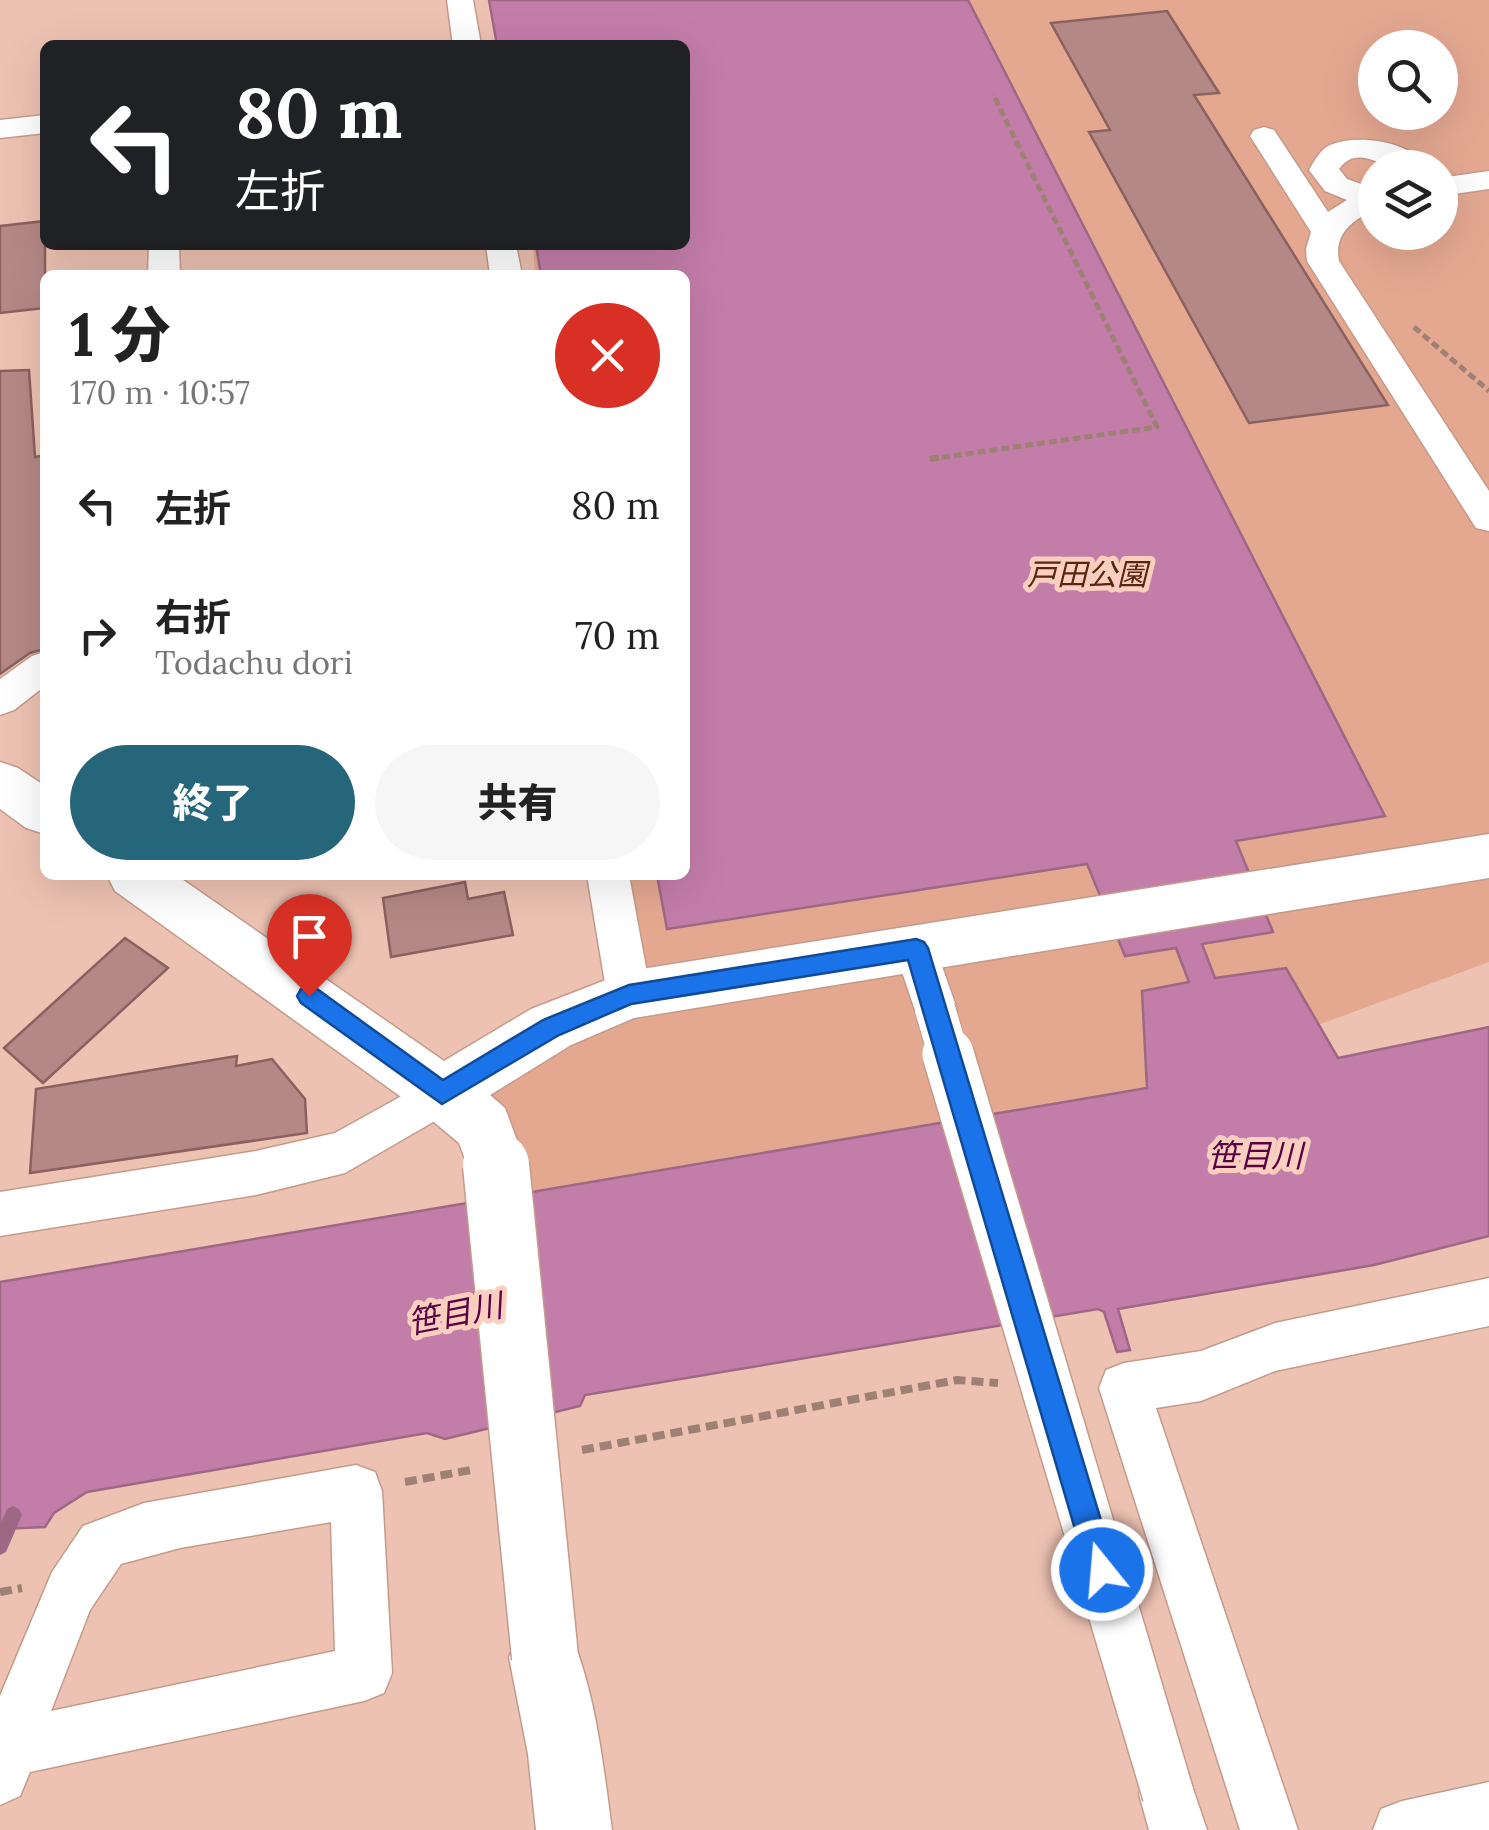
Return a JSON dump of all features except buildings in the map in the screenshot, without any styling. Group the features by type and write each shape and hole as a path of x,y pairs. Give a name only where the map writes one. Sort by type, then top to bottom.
{"street":[{"path":"460,0 466,40"},
{"path":"0,129 40,125"},
{"path":"1264,136 1326,230"},
{"path":"1358,151 1332,156 1324,170 1327,177 1358,194"},
{"path":"1458,184 1489,180"},
{"path":"1358,206 1326,230 1320,250 1323,261 1489,519"},
{"path":"0,700 40,670"},
{"path":"0,782 40,810"},
{"path":"0,1214 256,1172 346,1152 551,1027 629,995 1471,859"},
{"path":"141,880 442,1093 484,1127 496,1165 546,1657 565,1754 574,1830"},
{"path":"609,880 629,995"},
{"path":"916,948 1173,1812"},
{"path":"1269,1830 1124,1388 1201,1376 1275,1347 1489,1302"},
{"path":"356,1491 364,1673 5,1762 64,1603 104,1543 144,1530 356,1491"},
{"path":"1402,1830 1489,1811"}],"path":[{"path":"930,459 1156,428 993,94"},
{"path":"1360,320 1388,318 1410,324 1489,391"},
{"path":"570,1452 957,1380 1014,1383"},
{"path":"356,1491 473,1470"},
{"path":"0,1592 22,1588"}],"green space":[{"name":"戸田公園","path":"505,0 1489,0 1489,962 1147,1088 503,1305 496,1165 443,1093 629,995 609,880 690,880 690,270 535,270 533,250 690,250 690,40 665,40"}],"water":[{"name":"笹目川","path":"489,0 968,0 1385,816 1236,841 1273,932 1202,944 1215,978 1286,968 1338,1058 1489,1027 1489,1236 1374,1265 1118,1309 1130,1350 1117,1352 1104,1312 1098,1309 585,1395 580,1406 445,1439 427,1433 87,1492 54,1513 45,1527 0,1529 0,1282 1147,1088 1142,991 1189,982 1176,948 1125,956 1087,864 667,929 658,880 690,880 690,270 540,270 537,250 690,250 690,40 496,40"}],"waterway":[{"path":"0,1546 13,1515"}],"route":[{"path":"309,996 442,1093 551,1027 629,995 916,948 1102,1570"}]}
